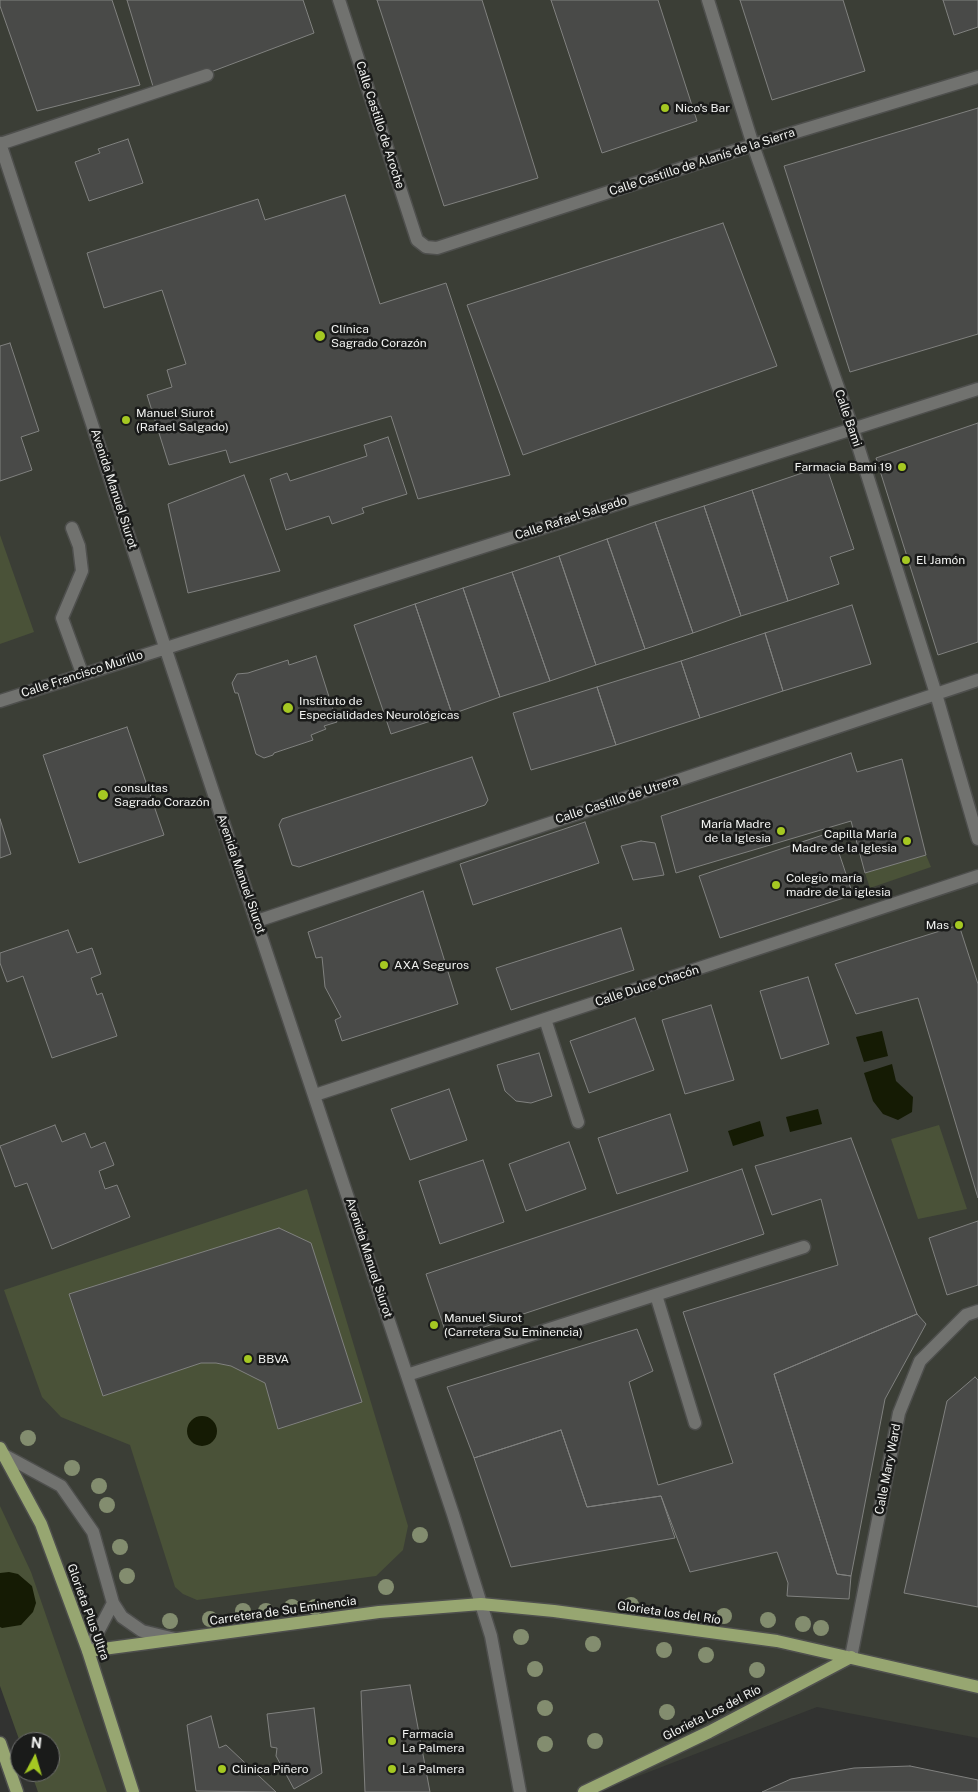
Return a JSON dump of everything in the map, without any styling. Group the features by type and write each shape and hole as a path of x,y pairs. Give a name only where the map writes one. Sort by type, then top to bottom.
{"main road":[{"name":"Glorieta Plus Ultra","path":"2,1451 41,1524 88,1651 133,1792"},
{"name":"Glorieta los del Río","path":"481,1604 554,1611 777,1641 851,1657"},
{"name":"Carretera de Su Eminencia","path":"88,1651 379,1612 481,1604"},
{"path":"851,1657 978,1687"},
{"name":"Glorieta Los del Río","path":"584,1792 709,1732 851,1657"},
{"path":"0,1743 16,1792"}],"street":[{"name":"Calle Castillo de Aroche","path":"339,0 417,240 426,247"},
{"name":"Calle Bami","path":"708,0 753,145 852,430 936,694 978,839"},
{"path":"0,143 207,76"},
{"name":"Calle Castillo de Alanís de la Sierra","path":"426,247 437,248 753,145 978,76"},
{"name":"Avenida Manuel Siurot","path":"0,143 481,1604"},
{"name":"Calle Rafael Salgado","path":"165,647 978,389"},
{"path":"72,528 79,546 82,571 62,618 82,673"},
{"name":"Calle Francisco Murillo","path":"0,701 165,647"},
{"name":"Calle Castillo de Utrera","path":"257,921 978,680"},
{"name":"Calle Dulce Chacón","path":"315,1095 978,876"},
{"path":"545,1019 578,1122"},
{"path":"407,1375 804,1247"},
{"path":"656,1295 695,1422"},
{"name":"Calle Mary Ward","path":"851,1657 899,1413 920,1361 966,1315 978,1311"},
{"path":"2,1451 61,1486 93,1532 112,1603 122,1617 142,1631 176,1639"},
{"path":"88,1651 112,1603"},
{"path":"481,1604 491,1636 520,1792"}],"shaded area":[{"path":"0,0 978,0 978,1738 817,1707 597,1792 76,1792 60,1747 60,1732 55,1732 0,1576"},
{"path":"0,535 34,632 0,644"},
{"path":"926,855 931,867 870,888 865,873"},
{"path":"882,1031 888,1056 864,1062 856,1037"},
{"path":"892,1064 896,1081 913,1097 912,1112 898,1120 883,1114 873,1101 864,1073"},
{"path":"818,1109 822,1124 790,1132 786,1117"},
{"path":"760,1121 764,1136 733,1146 728,1131"},
{"path":"939,1125 967,1209 918,1219 891,1139"},
{"path":"307,1189 408,1526 403,1550 376,1576 197,1600 183,1594 175,1587 130,1445 61,1417 42,1397 4,1290"},
{"path":"202,1416 213,1420 217,1431 213,1442 202,1446 191,1442 187,1431 191,1420"},
{"path":"0,1506 31,1572 107,1792 38,1792 34,1782 60,1782 60,1732 16,1732 0,1686"},
{"path":"0,1573 18,1574 32,1586 36,1603 33,1612 21,1625 2,1628 0,1627"}],"building":[{"path":"0,0 112,0 140,85 37,111 0,6"},
{"path":"127,0 303,0 314,33 155,93"},
{"path":"377,0 482,0 538,178 444,206"},
{"path":"551,0 658,0 697,121 602,153"},
{"path":"740,0 843,0 865,71 772,100"},
{"path":"943,0 978,0 978,27 954,35"},
{"path":"978,108 978,334 850,372 784,166"},
{"path":"128,139 143,183 89,201 75,162 100,153 98,149"},
{"name":"Clínica Sagrado Corazón","path":"345,195 380,304 446,283 510,475 418,499 391,416 230,463 226,450 169,465 147,395 172,387 167,370 186,364 162,290 104,308 87,253 258,199 265,220"},
{"path":"723,223 777,366 523,455 467,305"},
{"path":"10,343 39,431 21,437 32,470 0,481 0,346"},
{"path":"978,423 978,642 938,655 876,458"},
{"path":"388,437 407,494 362,508 364,513 332,524 329,516 286,530 270,479 287,473 290,481 367,456 364,445"},
{"path":"826,465 854,549 830,557 839,584 788,601 752,490"},
{"path":"244,475 280,571 188,593 168,504"},
{"path":"752,490 788,601 741,616 704,506"},
{"path":"704,506 741,616 693,633 655,522"},
{"path":"655,522 693,633 645,649 607,539"},
{"path":"607,539 645,649 596,665 559,556"},
{"path":"559,556 596,665 550,681 512,572"},
{"path":"512,572 550,681 500,697 463,588"},
{"path":"463,588 500,697 452,714 415,604"},
{"path":"415,604 452,714 391,734 354,625"},
{"path":"852,605 871,664 783,691 765,633"},
{"path":"765,633 783,691 700,718 681,661"},
{"name":"Instituto de Especialidades Neurológicas","path":"316,656 337,722 324,726 326,729 311,735 313,740 264,758 256,754 238,693 235,693 232,683 237,674 248,673 288,660 289,665"},
{"path":"681,661 700,718 616,745 597,687"},
{"path":"597,687 616,745 531,770 513,713"},
{"name":"consultas Sagrado Corazón","path":"127,727 164,835 79,863 43,755"},
{"path":"851,753 857,772 902,759 926,855 865,873 851,821 676,873 661,816"},
{"path":"472,757 488,800 485,805 299,867 292,865 279,825 282,819"},
{"path":"0,819 11,854 0,858"},
{"path":"585,822 599,863 473,905 460,864"},
{"name":"Colegio maría madre de la iglesia","path":"832,832 853,895 720,938 699,876"},
{"path":"641,841 655,843 664,875 633,880 621,846"},
{"name":"AXA Seguros","path":"423,891 458,1004 342,1041 335,1020 341,1017 325,987 322,957 316,958 308,932"},
{"path":"959,925 978,984 978,1198 918,998 856,1014 835,964"},
{"path":"621,928 634,970 511,1010 496,968"},
{"path":"68,930 77,953 92,948 101,974 91,978 97,995 102,993 117,1036 52,1058 23,976 7,982 0,963 0,953"},
{"path":"808,977 829,1044 781,1059 760,991"},
{"path":"711,1005 734,1080 685,1094 662,1020"},
{"path":"635,1018 654,1070 589,1093 570,1041"},
{"path":"539,1053 552,1096 531,1103 516,1101 505,1091 497,1065"},
{"path":"449,1089 467,1140 410,1160 391,1109"},
{"path":"670,1114 688,1171 617,1194 598,1138"},
{"path":"55,1125 62,1142 85,1133 91,1148 105,1142 114,1165 99,1171 105,1189 117,1185 130,1217 52,1249 27,1183 15,1187 0,1146"},
{"path":"851,1138 917,1314 774,1374 837,1574 851,1576 849,1599 787,1596 788,1583 777,1552 690,1572 661,1496 587,1507 561,1430 474,1458 447,1387 637,1329 653,1371 629,1382 658,1485 733,1463 683,1312 838,1265 821,1199 772,1215 755,1166"},
{"path":"569,1142 586,1189 526,1211 509,1164"},
{"path":"483,1160 504,1222 440,1244 419,1181"},
{"path":"742,1169 764,1234 448,1339 426,1274"},
{"path":"978,1221 978,1285 947,1295 929,1238"},
{"name":"BBVA","path":"279,1228 311,1243 362,1402 278,1429 265,1383 231,1366 216,1363 201,1363 103,1396 69,1294"},
{"path":"917,1314 926,1324 885,1399 851,1576 837,1574 774,1374"},
{"path":"975,1377 978,1380 978,1607 904,1593 947,1401"},
{"path":"561,1430 587,1507 661,1496 675,1538 511,1567 474,1458"},
{"name":"Farmacia La Palmera","path":"410,1685 430,1792 365,1792 361,1691"},
{"path":"314,1708 322,1773 294,1789 276,1756 277,1748 271,1747 267,1714"},
{"name":"Clinica Piñero","path":"211,1716 219,1748 226,1745 276,1792 196,1791 187,1725"},
{"path":"910,1766 978,1780 978,1792 762,1792 791,1779 854,1768"}],"place":[{"name":"Nico's Bar","path":"665,108"},
{"name":"Clínica Sagrado Corazón","path":"320,336"},
{"name":"Manuel Siurot (Rafael Salgado)","path":"126,420"},
{"name":"Farmacia Bami 19","path":"902,467"},
{"name":"El Jamón","path":"906,560"},
{"name":"Instituto de Especialidades Neurológicas","path":"288,708"},
{"name":"consultas Sagrado Corazón","path":"103,795"},
{"name":"María Madre de la Iglesia","path":"781,831"},
{"name":"Capilla María Madre de la Iglesia","path":"907,841"},
{"name":"Colegio maría madre de la iglesia","path":"776,885"},
{"name":"Mas","path":"959,925"},
{"name":"AXA Seguros","path":"384,965"},
{"name":"Manuel Siurot (Carretera Su Eminencia)","path":"434,1325"},
{"name":"BBVA","path":"248,1359"},
{"name":"Farmacia La Palmera","path":"392,1741"},
{"name":"Clinica Piñero","path":"222,1769"},
{"name":"La Palmera","path":"392,1769"}]}
